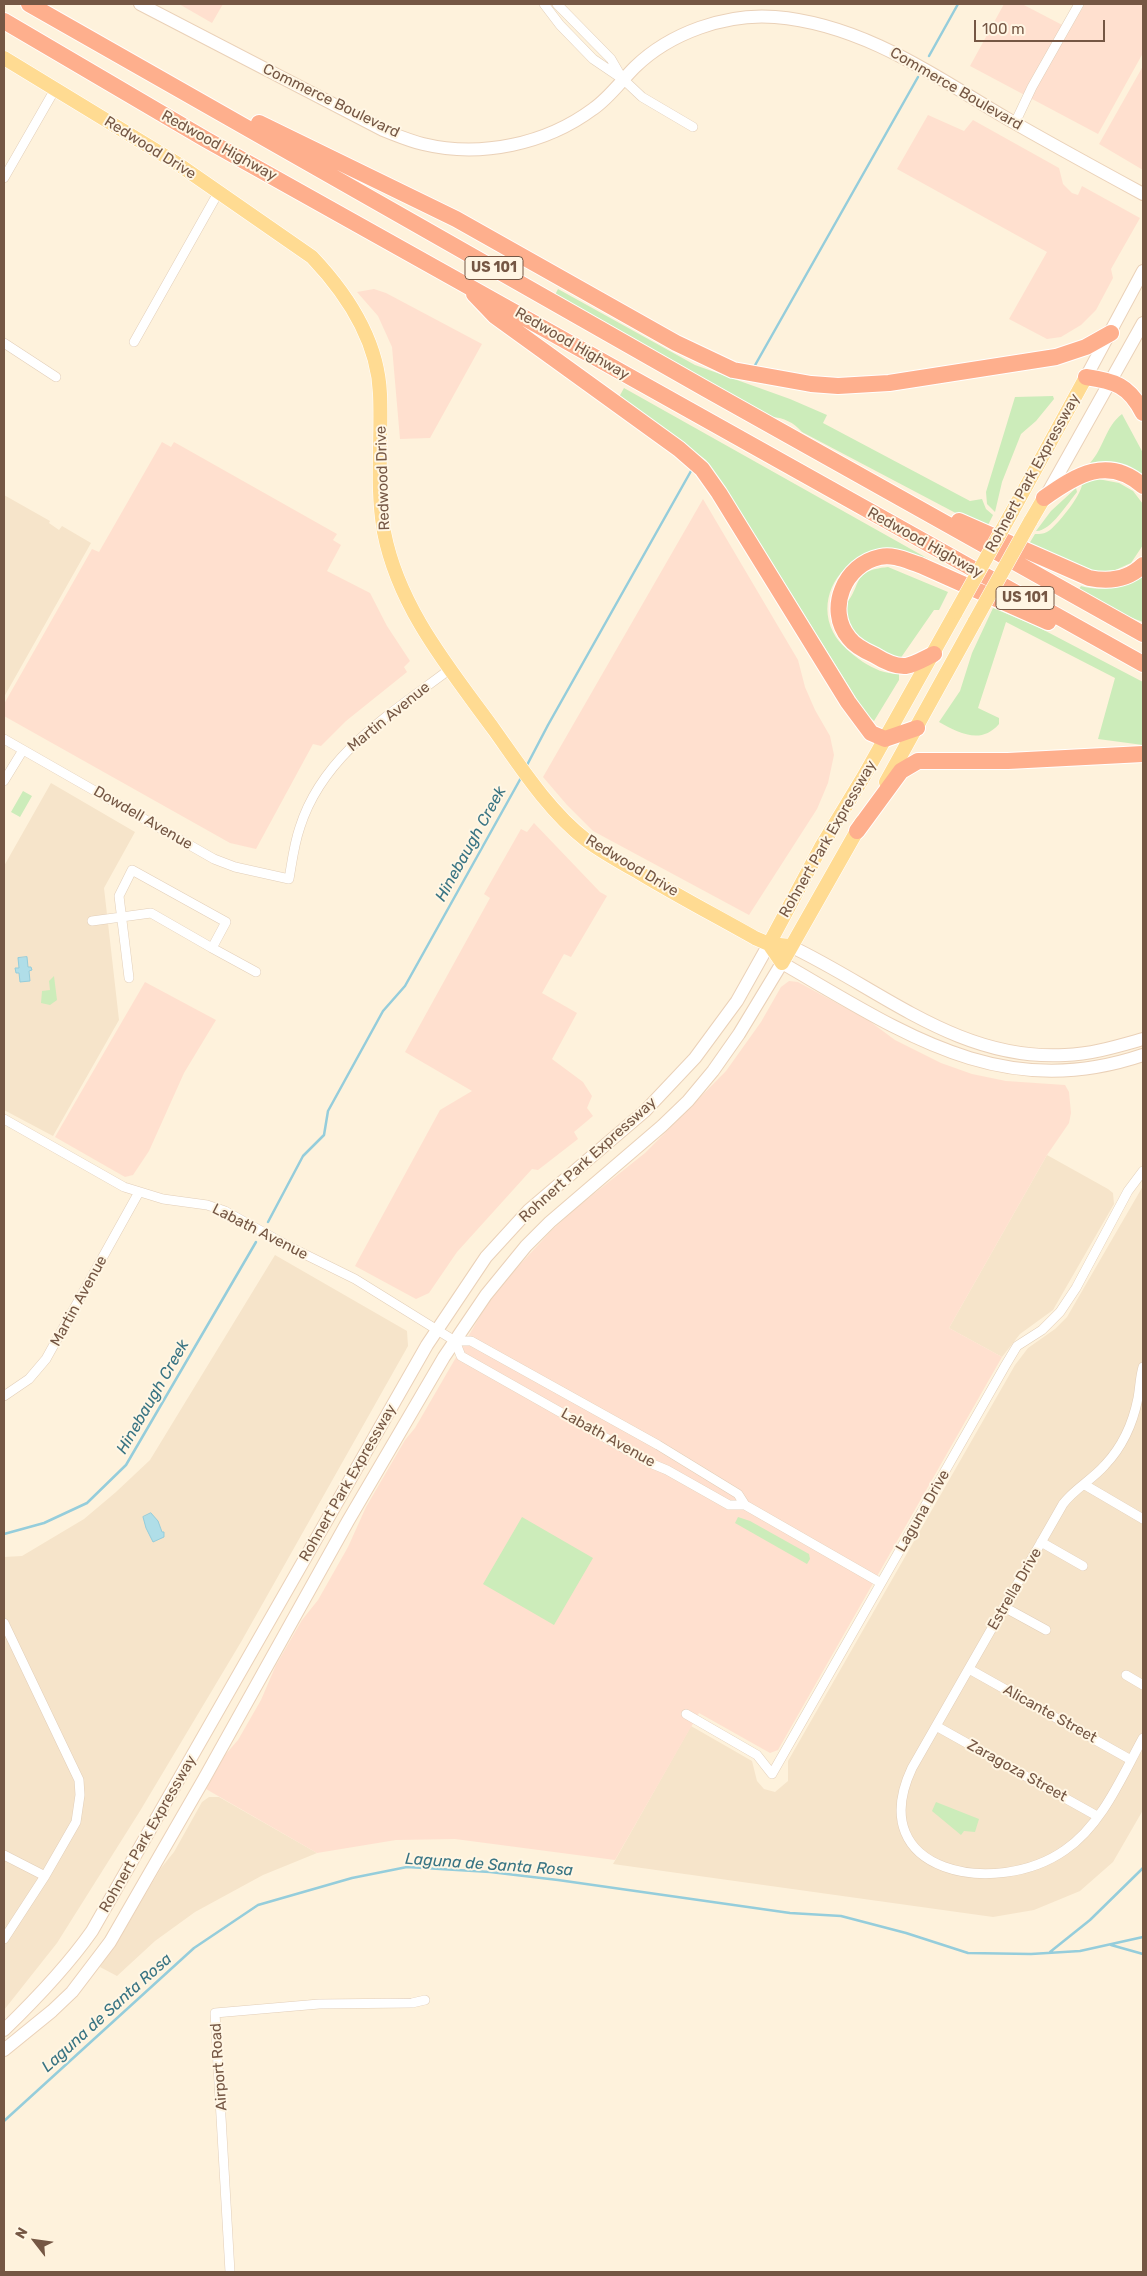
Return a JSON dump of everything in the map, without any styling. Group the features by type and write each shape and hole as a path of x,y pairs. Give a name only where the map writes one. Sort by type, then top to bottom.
{"highway":[{"name":"Redwood Highway","path":"29,4 867,480 1143,634"},
{"name":"Redwood Highway","path":"4,21 205,139 1141,663"},
{"path":"70,27 456,219 676,343 733,370 811,384 838,386 888,383 1056,357 1086,347 1111,333"},
{"path":"464,283 495,316 679,449 702,469 719,493 853,709 872,733 885,739 917,728"},
{"path":"1086,377 1112,381 1124,388 1138,403 1143,412"},
{"path":"1044,498 1070,479 1098,470 1126,475 1143,486"},
{"path":"867,480 1089,578 1117,579 1131,575 1143,565"},
{"path":"934,654 905,666 896,665 881,660 859,647 849,638 842,626 838,612 839,597 844,584 860,565 879,557 890,556 914,563 1141,663"},
{"path":"856,831 900,771 918,761 1008,761 1143,754"}],"main road":[{"name":"Commerce Boulevard","path":"140,4 383,130 423,144 470,150 522,144 576,121 594,109 636,67 661,46 710,24 740,18 774,17 827,25 896,52 1015,123 1143,194"},
{"name":"Redwood Drive","path":"4,58 54,90 133,136 312,257 340,291 359,321 370,346 380,391 380,499 384,530 391,563 412,612 450,669 533,783 560,816 589,842 674,893 769,944 790,946 939,1029 980,1045 1020,1052 1065,1055 1113,1048 1143,1039"},
{"name":"Rohnert Park Expressway","path":"4,2030 39,1997 74,1956 92,1931 437,1329 486,1257 512,1228 567,1176 609,1143 645,1111 695,1058 737,1002 821,847 934,654 1111,333 1143,271"},
{"name":"Rohnert Park Expressway","path":"4,2050 52,2011 91,1968 130,1908 353,1513 455,1341 486,1296 526,1246 550,1222 682,1108 713,1071 739,1034 917,728 1030,522 1112,381 1143,323"},
{"name":"Redwood Drive","path":"769,944 782,963 933,1045 966,1058 1005,1068 1040,1072 1074,1071 1119,1063 1143,1055"},
{"path":"609,1143 623,1159"},
{"path":"244,1666 260,1677"},
{"path":"186,1768 204,1779"}],"street":[{"path":"544,4 560,25 593,59 624,80 642,97 694,127"},
{"path":"557,4 611,59 624,80"},
{"path":"1015,123 1032,87 1079,4"},
{"path":"4,178 54,90"},
{"path":"134,342 218,192"},
{"path":"4,343 56,377"},
{"name":"Martin Avenue","path":"289,880 300,828 318,786 365,733 450,669"},
{"name":"Dowdell Avenue","path":"4,739 214,860 289,880"},
{"path":"4,782 23,750"},
{"path":"129,978 119,896 132,870 226,922 212,948"},
{"path":"92,921 151,913 256,972"},
{"name":"Labath Avenue","path":"4,1118 124,1187 163,1199 207,1205 225,1211 348,1276 455,1341 471,1341 658,1445 738,1494 745,1505 881,1583"},
{"name":"Laguna Drive","path":"686,1714 757,1756 772,1774 1017,1346 1042,1330 1060,1312 1076,1288 1128,1191 1143,1171"},
{"name":"Martin Avenue","path":"4,1396 29,1380 46,1359 139,1192"},
{"name":"Labath Avenue","path":"455,1341 461,1356 650,1463 667,1470 729,1505 745,1505"},
{"name":"Estrella Drive","path":"1097,1816 1083,1834 1066,1850 1032,1867 999,1874 974,1874 940,1867 921,1854 912,1844 903,1823 902,1792 912,1768 1068,1498 1085,1485 1112,1458 1125,1438 1135,1412 1142,1383 1143,1367"},
{"path":"1085,1485 1143,1519"},
{"path":"1041,1542 1083,1566"},
{"path":"1004,1607 1046,1630"},
{"path":"4,1623 79,1780 80,1795 76,1822 45,1876 4,1939"},
{"name":"Alicante Street","path":"969,1669 1131,1760"},
{"path":"1126,1675 1143,1685"},
{"name":"Zaragoza Street","path":"936,1726 1097,1816"},
{"path":"1097,1816 1143,1738"},
{"path":"4,1854 45,1876"},
{"name":"Airport Road","path":"230,2272 215,2013 319,2004 412,2002 425,2000"}],"shaded area":[{"path":"179,4 223,4 212,23"},
{"path":"1004,4 1022,4 1070,29 1085,4 1143,4 1143,53 1098,134 970,66"},
{"path":"1143,66 1143,170 1099,144"},
{"path":"928,115 964,131 973,120 1059,168 1063,184 1072,193 1078,195 1082,186 1140,218 1111,269 1113,278 1096,310 1081,325 1061,337 1047,339 1009,319 1047,252 897,169"},
{"path":"374,289 386,293 482,344 430,438 400,439 392,347 378,316 357,292"},
{"path":"162,442 171,447 174,442 337,534 333,540 341,545 327,571 370,593 387,626 410,661 404,667 407,672 346,721 321,746 313,744 256,849 230,843 4,716 4,704 92,549 99,552"},
{"path":"4,495 50,521 49,523 59,530 62,526 91,543 4,697"},
{"path":"703,499 798,660 805,687 815,710 830,736 834,755 828,783 817,809 749,915 593,831 543,777"},
{"path":"51,783 135,832 104,888 119,1020 53,1136 4,1110 4,866"},
{"path":"534,823 600,892 607,896 571,957 564,954 542,993 577,1013 552,1059 583,1082 592,1096 587,1108 593,1116 574,1132 578,1139 538,1170 532,1169 457,1252 429,1293 416,1299 355,1266 440,1110 472,1091 405,1052 490,898 484,894 521,829 527,832"},
{"path":"789,981 798,982 868,1020 895,1040 941,1063 972,1074 1006,1081 1065,1085 1069,1092 1071,1113 1069,1123 1047,1155 949,1328 1002,1357 778,1750 770,1753 699,1713 615,1860 455,1839 396,1840 317,1853 206,1789 225,1755 238,1740 261,1700 276,1665 302,1620 318,1600 348,1547 366,1507 405,1440 415,1428 487,1304 500,1286 551,1231 576,1208 645,1153 726,1071 761,1022 781,987"},
{"path":"145,982 216,1020 184,1073 149,1151 133,1175 125,1177 55,1137"},
{"path":"1047,1155 1108,1189 1113,1193 1114,1204 1053,1310 1020,1334 1002,1357 949,1328"},
{"path":"1143,1186 1143,1810 1113,1862 1080,1891 1034,1910 993,1917 613,1864 691,1726 752,1761 757,1781 764,1789 775,1792 788,1781 788,1761 1015,1365 1028,1348 1055,1329 1067,1317"},
{"path":"275,1255 407,1331 408,1346 241,1642 140,1811 57,1943 4,2010 4,1557 22,1556 84,1519 150,1460"},
{"path":"209,1797 219,1797 317,1853 263,1875 195,1912 155,1941 117,1976 100,1967 161,1868 174,1852 202,1802"}],"green space":[{"path":"558,289 695,365 790,399 827,415 823,423 970,501 982,499 986,509 993,515 986,529 802,432 788,421 772,417 554,297"},
{"path":"624,388 941,566 864,556 854,561 845,569 837,577 832,587 827,609 833,632 839,641 867,665 884,672 899,674 899,680 874,721 866,714 706,460 619,397"},
{"path":"1053,396 1054,399 1036,421 1021,434 1002,482 995,512 987,504 986,492 1015,397"},
{"path":"1122,414 1143,453 1143,480 1112,464 1090,463 1099,451 1108,431"},
{"path":"1098,479 1119,483 1133,491 1143,504 1143,545 1131,563 1111,572 1097,573 1029,544 1035,534 1041,534 1050,530 1059,521 1075,500 1082,487 1082,482"},
{"path":"1076,488 1077,492 1053,522 1047,527 1036,531 1051,511"},
{"path":"888,567 948,592 939,610 934,610 900,659 881,653 851,633 844,606 862,576 867,572"},
{"path":"1143,573 1143,622 1127,616 1079,589 1081,586 1098,589 1114,587 1128,582"},
{"path":"993,608 1036,626 1143,682 1143,745 1098,739 1115,678 1006,622 978,708 999,718 999,724 985,734 970,735 954,730 939,722 960,691 972,653"},
{"path":"23,791 32,796 20,817 11,812"},
{"path":"54,976 57,1000 50,1005 41,1003 42,991 50,990 49,981"},
{"path":"522,1517 593,1558 554,1625 483,1584"},
{"path":"738,1517 750,1521 809,1554 810,1559 807,1564 735,1523"},
{"path":"936,1802 979,1819 975,1832 964,1831 961,1835 932,1811"}],"water":[{"path":"27,957 28,967 31,967 32,970 29,971 30,981 20,982 19,973 16,973 15,968 19,968 18,958"},
{"path":"151,1513 158,1521 162,1532 164,1532 164,1537 153,1542 143,1517"}],"waterway":[{"path":"929,56 958,4"},
{"path":"754,367 918,77"},
{"name":"Hinebaugh Creek","path":"526,767 691,471"},
{"name":"Hinebaugh Creek","path":"268,1222 303,1156 324,1135 328,1111 383,1011 405,986 522,776"},
{"name":"Hinebaugh Creek","path":"4,1534 44,1523 87,1503 126,1465 256,1242"},
{"name":"Laguna de Santa Rosa","path":"4,2121 194,1948 258,1905 352,1878 407,1867 490,1872 790,1913 841,1916 906,1933 968,1953 1031,1954 1080,1951 1143,1937"},
{"path":"1050,1952 1090,1920 1143,1868"},
{"path":"1111,1945 1143,1954"}]}
